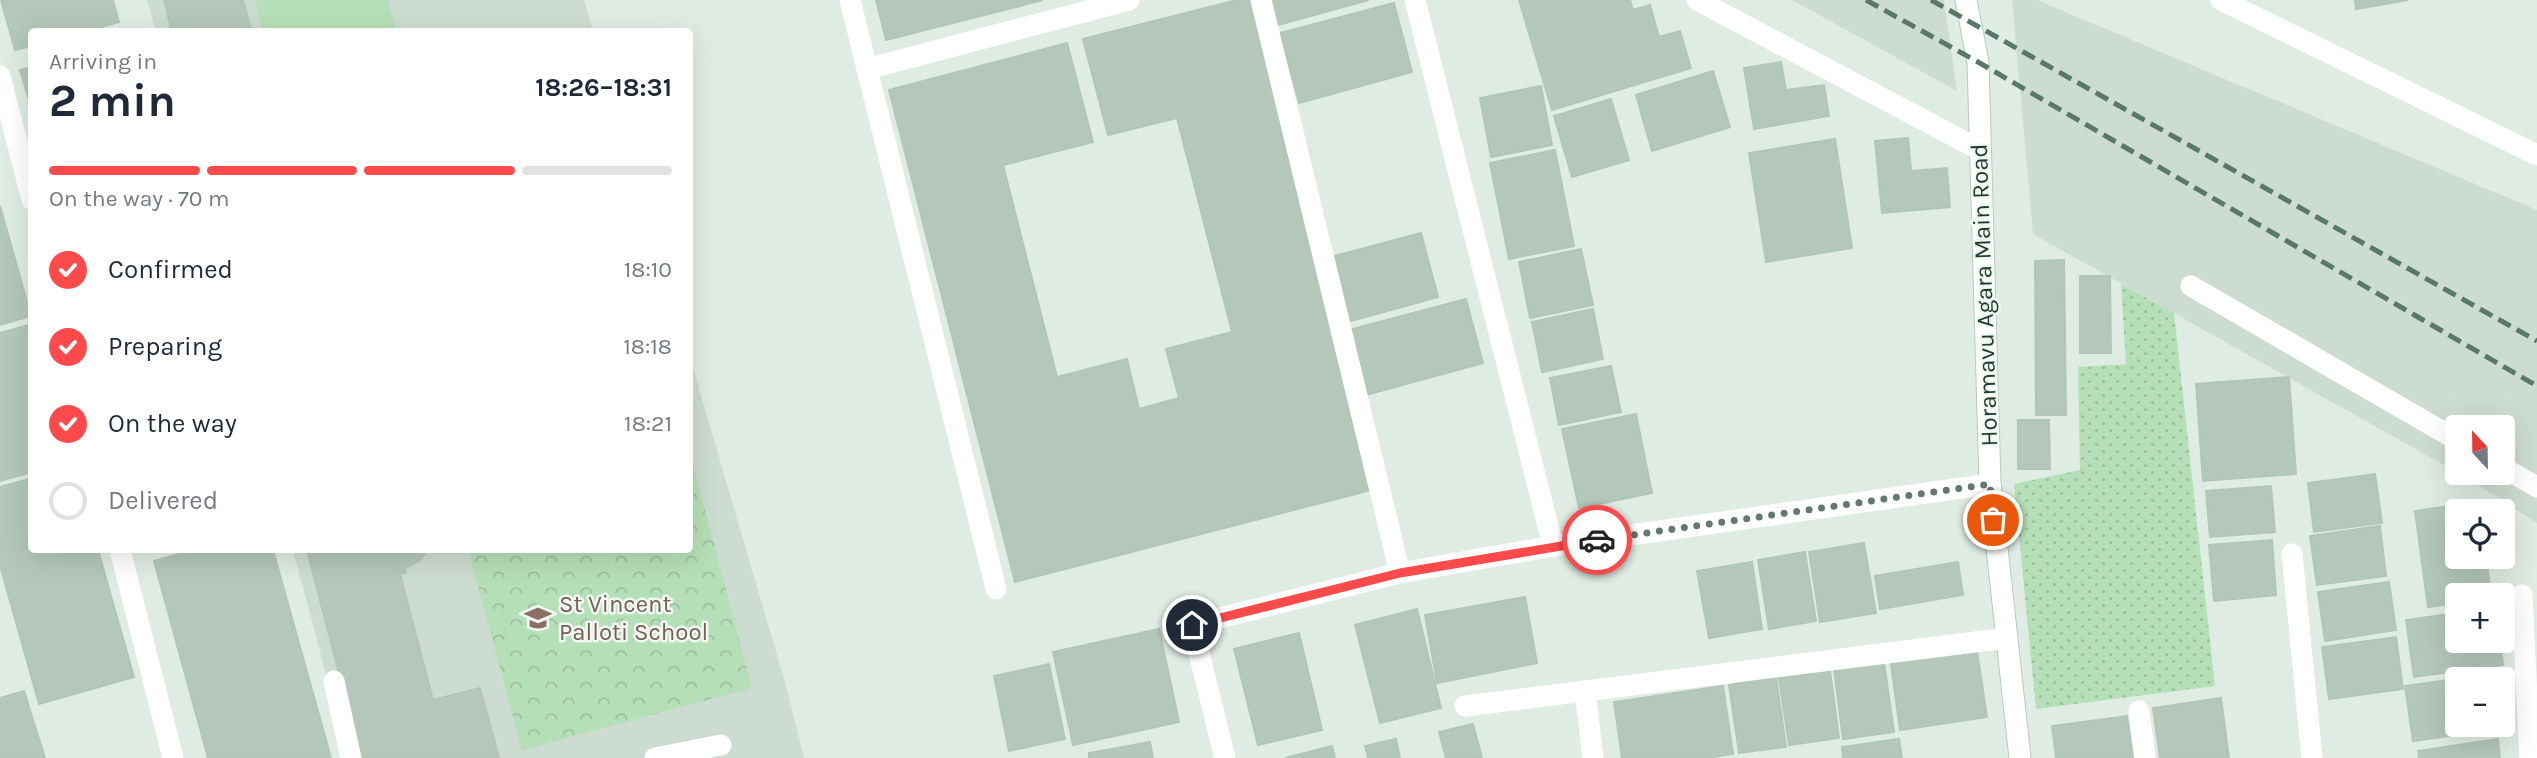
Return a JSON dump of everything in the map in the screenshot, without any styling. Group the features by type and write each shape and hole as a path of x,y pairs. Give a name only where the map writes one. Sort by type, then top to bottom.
{"street":[{"path":"850,0 996,589"},
{"path":"867,68 1129,0"},
{"path":"1261,0 1400,573"},
{"path":"1415,0 1553,546"},
{"path":"1696,0 1980,150"},
{"name":"Horamavu Agara Main Road","path":"1966,0 1978,62 1990,484 2020,758"},
{"path":"2221,0 2537,155"},
{"path":"0,76 28,185"},
{"path":"2191,286 2445,433"},
{"path":"2515,474 2537,487"},
{"path":"1224,758 1192,625 1400,573 1553,546 1990,484"},
{"path":"121,553 173,758"},
{"path":"2292,554 2312,758"},
{"path":"2522,595 2530,758"},
{"path":"1465,706 2007,638"},
{"path":"334,681 351,758"},
{"path":"1585,691 1593,758"},
{"path":"2139,711 2145,758"},
{"path":"656,758 721,745"}],"shaded area":[{"path":"147,0 584,0 592,28 155,28"},
{"path":"1792,0 1944,0 1957,91"},
{"path":"2012,0 2037,0 2537,210 2537,523 2515,509 2515,499 2500,499 2478,485 2515,485 2515,415 2445,415 2445,466 2033,234"},
{"name":"St Vincent Palloti School","path":"693,368 786,686 804,758 348,758 294,553 693,553"}],"green space":[{"path":"255,0 388,0 395,28 262,28"},
{"path":"2121,284 2174,313 2215,686 2036,709 2014,484 2080,470 2078,367 2126,364"},
{"path":"693,464 752,688 522,750 469,553 693,553"}],"building":[{"path":"1,0 113,0 119,22 98,28 28,28 28,47 15,50"},
{"path":"164,0 243,0 251,28 171,28"},
{"path":"876,0 1043,0 886,40"},
{"path":"1237,0 1250,0 1375,489 1015,582 889,90 1067,43 1093,142 1003,165 1057,377 1127,359 1139,409 1179,398 1166,349 1232,332 1177,118 1108,135 1083,39"},
{"path":"1271,0 1369,0 1278,25"},
{"path":"1519,0 1630,0 1633,10 1650,5 1659,37 1680,31 1691,68 1552,110"},
{"path":"2355,0 2408,0 2356,9"},
{"path":"1394,3 1412,72 1299,103 1280,33"},
{"path":"1781,62 1786,90 1824,85 1829,116 1754,129 1744,68"},
{"path":"28,68 28,97 20,70"},
{"path":"1713,71 1730,127 1652,151 1636,95"},
{"path":"1541,86 1552,145 1491,157 1480,98"},
{"path":"1611,99 1629,160 1572,177 1554,116"},
{"path":"1908,138 1911,171 1947,168 1950,207 1882,213 1875,141"},
{"path":"1835,139 1852,248 1766,262 1749,153"},
{"path":"1555,150 1574,246 1509,259 1490,163"},
{"path":"0,206 28,305 28,317 0,325"},
{"path":"1421,233 1438,297 1351,321 1335,256"},
{"path":"1581,249 1593,305 1530,318 1519,262"},
{"path":"2064,260 2066,415 2036,415 2035,261"},
{"path":"2080,276 2110,276 2111,353 2080,353"},
{"path":"1466,299 1483,363 1366,395 1349,330"},
{"path":"1593,309 1603,359 1542,372 1532,322"},
{"path":"28,325 28,473 0,481 0,333"},
{"path":"1611,366 1621,412 1559,425 1550,378"},
{"path":"2289,377 2296,474 2203,481 2196,384"},
{"path":"1636,414 1652,493 1579,508 1562,429"},
{"path":"2018,420 2049,420 2050,469 2018,469"},
{"path":"2375,474 2382,523 2314,532 2308,483"},
{"path":"28,479 28,553 99,553 134,677 39,704 0,565 0,487"},
{"path":"2271,486 2275,532 2210,537 2206,491"},
{"path":"2445,507 2445,569 2488,569 2489,583 2445,583 2445,605 2428,607 2415,511"},
{"path":"2380,526 2386,576 2317,585 2310,536"},
{"path":"2272,540 2276,595 2214,601 2209,545"},
{"path":"1864,543 1876,613 1820,622 1809,552"},
{"path":"1805,552 1816,621 1769,629 1758,560"},
{"path":"183,553 274,553 331,758 208,758 154,561"},
{"path":"308,553 426,553 419,561 405,568 406,573 400,574 433,700 480,688 499,757 361,758"},
{"path":"1752,562 1762,629 1709,638 1697,571"},
{"path":"1958,562 1963,595 1880,609 1875,576"},
{"path":"2389,582 2396,630 2325,641 2318,592"},
{"path":"1525,597 1537,663 1437,683 1425,615"},
{"path":"1417,609 1441,708 1380,723 1355,625"},
{"path":"2445,615 2445,653 2502,653 2503,665 2445,667 2445,673 2414,677 2406,620"},
{"path":"1159,629 1179,722 1073,745 1053,652"},
{"path":"1299,633 1322,730 1258,745 1234,649"},
{"path":"2396,637 2403,689 2329,699 2322,647"},
{"path":"1977,651 1987,717 1900,730 1891,664"},
{"path":"1884,662 1894,732 1843,739 1834,669"},
{"path":"1049,664 1065,739 1009,751 994,676"},
{"path":"1830,671 1839,738 1789,745 1779,678"},
{"path":"1776,677 1786,747 1739,753 1729,685"},
{"path":"2445,680 2445,737 2413,741 2405,686"},
{"path":"1723,686 1733,754 1707,758 1622,758 1614,702"},
{"path":"24,691 45,758 0,758 0,698"},
{"path":"2221,698 2229,758 2160,758 2153,708"},
{"path":"2127,716 2133,758 2056,758 2052,726"},
{"path":"1473,724 1482,758 1446,758 1439,732"},
{"path":"1396,739 1400,758 1368,758 1365,746"},
{"path":"1899,739 1902,758 1843,758 1842,747"},
{"path":"2498,739 2500,758 2419,758 2418,751"},
{"path":"1150,742 1153,758 1089,758 1089,753"},
{"path":"1332,746 1335,758 1285,758"}],"railway":[{"path":"1866,0 1978,62 2537,386"},
{"path":"1931,0 2537,341"}],"way so far":[{"path":"1597,540 1990,484 1993,520"}],"place":[{"name":"St Vincent Palloti School","path":"538,618"}],"route":[{"path":"1192,625 1400,573 1597,540"}]}
